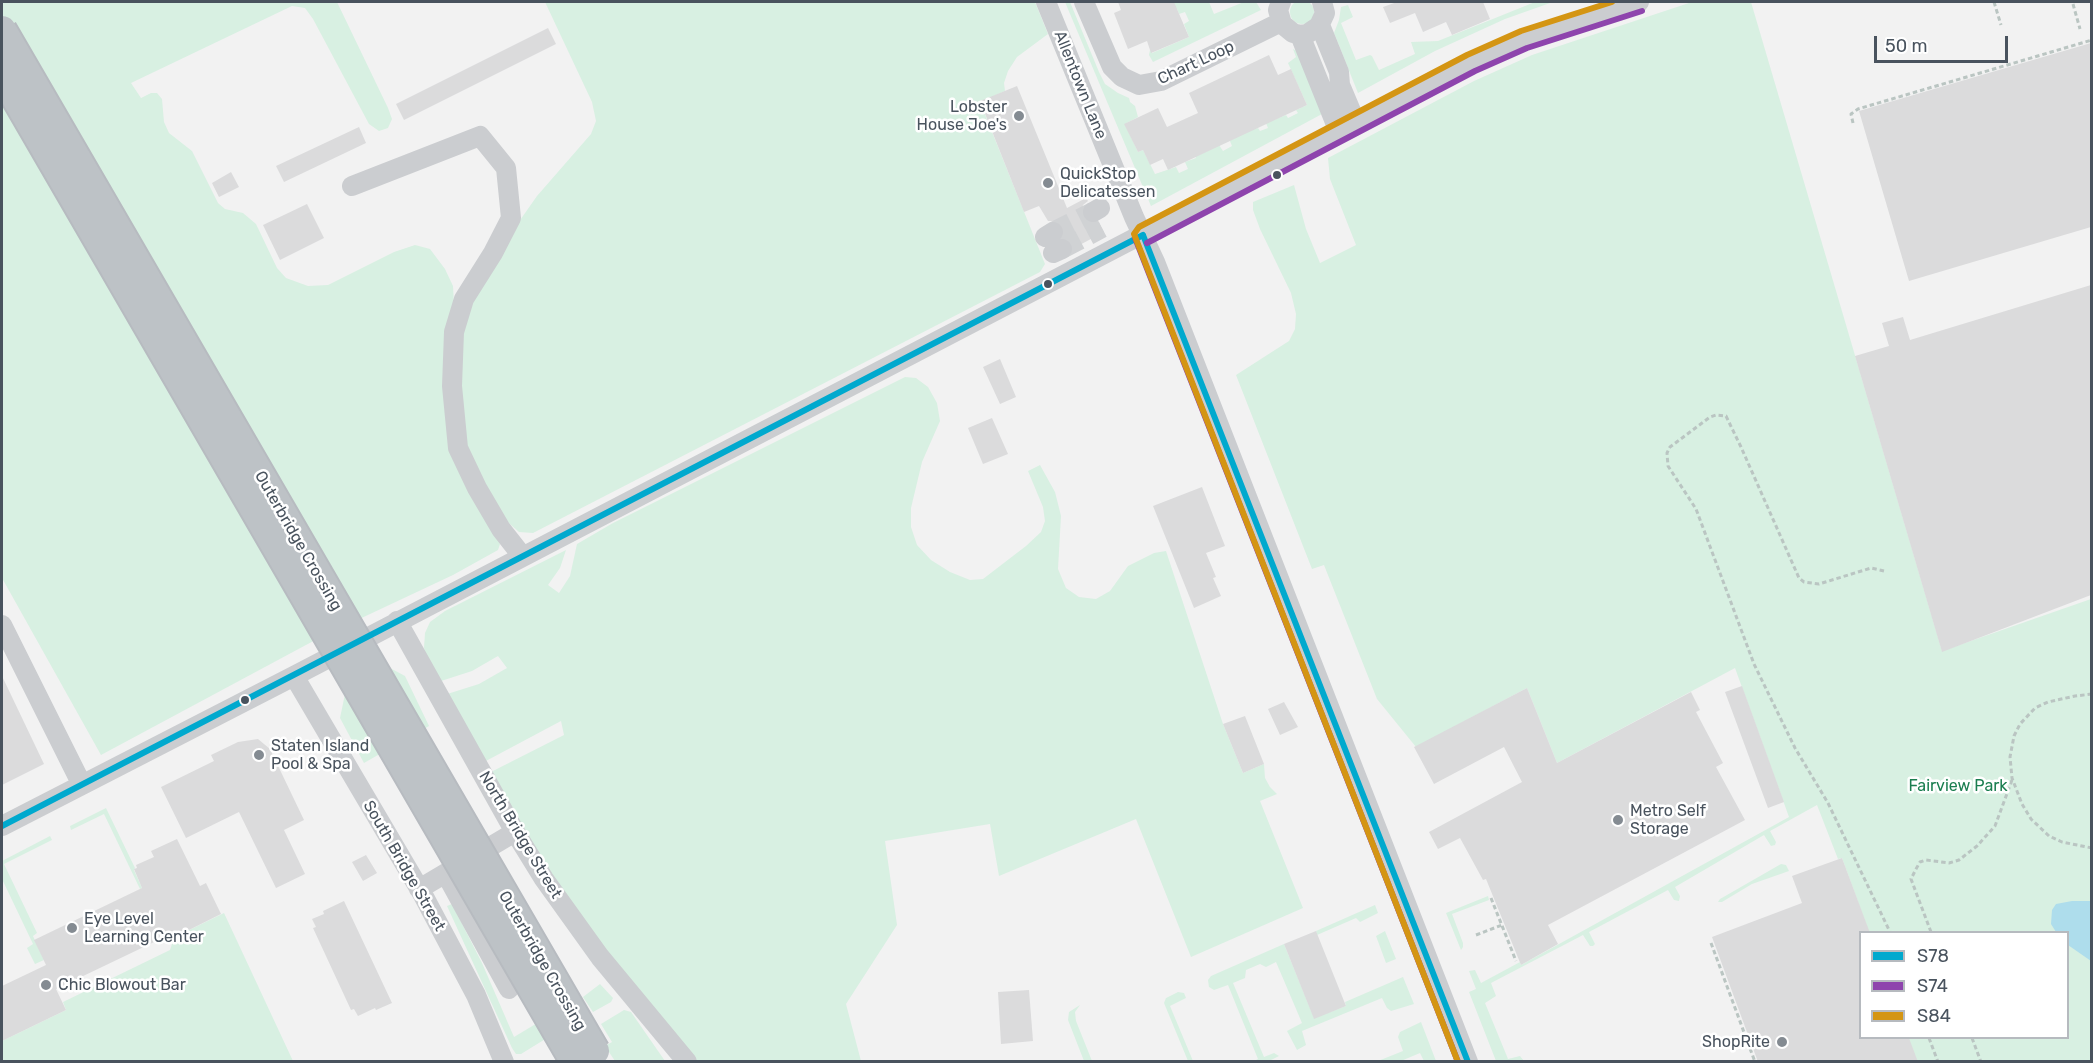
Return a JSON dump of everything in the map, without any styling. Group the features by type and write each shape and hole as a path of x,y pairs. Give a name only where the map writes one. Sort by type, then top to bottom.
{"highway":[{"name":"Outerbridge Crossing","path":"2,30 585,1057"},
{"name":"Outerbridge Crossing","path":"2,74 585,1057"}],"street":[{"name":"Allentown Lane","path":"1046,2 1143,235 1468,1062"},
{"name":"Chart Loop","path":"1084,2 1112,67 1122,77 1139,85 1161,81 1281,22"},
{"path":"1281,2 1278,10 1281,22 1287,29 1311,30"},
{"path":"1311,30 1325,13 1322,2"},
{"path":"2,826 1481,59 1524,40 1639,2"},
{"path":"1311,30 1339,72 1348,128"},
{"path":"1311,30 1348,128"},
{"path":"352,186 480,136 506,168 511,218 493,253 464,299 454,332 452,386 458,448 477,488 501,529 523,557"},
{"name":"North Bridge Street","path":"397,621 515,832 555,895 600,957 687,1062"},
{"path":"2,625 82,785"},
{"name":"South Bridge Street","path":"294,676 419,889 476,995 504,1062"},
{"path":"419,889 515,832"},
{"path":"446,874 509,989"}],"path":[{"path":"1994,2 2001,25"},
{"path":"2073,4 2080,28"},
{"path":"1852,123 1851,114 1858,109 2091,40"},
{"path":"1884,571 1870,568 1819,584 1804,582 1799,578 1726,416 1716,414 1710,417 1670,447 1667,453 1668,466 1696,510 1754,664 1795,748 1828,803 1889,931"},
{"path":"2091,694 2048,702 2027,714 2014,736 2010,757 2012,778 2022,804 2031,819 2049,836 2062,842 2091,848"},
{"path":"1930,931 1911,879 1916,869 1920,862 1926,860 1949,863 1959,860 1977,846 1995,826 2012,778"},
{"path":"1491,897 1516,962"},
{"path":"1476,935 1502,925"},
{"path":"1711,943 1755,1062"},
{"path":"1929,1039 1938,1062"},
{"path":"1972,1039 1981,1062"}],"green space":[{"path":"1302,0 1310,4 1314,12 1310,20 1302,24 1294,20 1290,12 1294,4"},
{"path":"2,2 337,2 388,108 392,119 388,128 379,131 369,124 305,8 292,6 131,83 141,98 157,93 162,99 164,122 169,133 192,151 218,203 225,209 243,213 256,224 277,268 286,278 308,286 328,285 394,252 415,245 430,249 445,269 453,286 450,415 500,544 498,550 453,575 319,638 101,755 2,578"},
{"path":"545,2 1035,2 1048,34 1017,57 1008,71 1004,83 1005,91 980,102 1045,264 1040,272 533,533 519,532 503,518 467,453 460,373 461,333 479,287 504,243 537,196 591,134 596,121 592,102"},
{"path":"1065,2 1070,2 1105,84 1129,98 1135,106 1138,117 1125,124 1138,152 1143,150 1155,174 1176,167 1179,173 1188,169 1185,162 1196,158 1182,127 1219,145 1223,151 1232,146 1228,136 1258,128 1260,131 1268,128 1266,123 1286,115 1288,118 1298,113 1296,110 1307,105 1288,63 1296,57 1293,49 1297,51 1322,114 1151,206"},
{"path":"1172,2 1209,2 1214,14 1244,2 1256,2 1261,10 1153,62 1149,55 1150,50 1152,53 1189,37 1184,24 1189,21 1185,12 1179,14"},
{"path":"1535,2 1553,2 1505,19 1435,51 1358,93 1334,33 1341,7 1348,5 1353,17 1341,23 1356,60 1370,55 1379,70 1415,54 1411,42 1438,41"},
{"name":"Fairview Park","path":"1692,2 1751,2 1942,651 2091,599 2091,1061 1917,1061 1908,1039 2069,1039 2069,931 1869,931 1842,858 1838,859 1817,805 1770,831 1776,842 1775,845 1771,846 1764,835 1675,887 1680,896 1679,901 1674,900 1668,890 1589,932 1595,944 1593,946 1590,946 1583,935 1491,983 1496,996 1485,1003 1508,1059 1520,1056 1524,1061 1496,1061 1469,992 1476,989 1469,971 1475,970 1481,983 1520,962 1521,965 1789,817 1735,668 1557,763 1527,688 1416,747 1377,699 1324,565 1312,569 1236,375 1289,341 1295,329 1296,314 1291,293 1260,229 1253,210 1253,202 1294,185 1306,229 1320,263 1356,245 1330,179 1328,158 1474,81 1532,55"},
{"path":"905,377 916,378 928,387 937,403 940,421 922,462 911,508 911,527 917,545 931,560 950,572 970,580 983,579 1026,546 1041,532 1045,521 1043,507 1028,471 1040,465 1055,492 1061,516 1058,569 1066,588 1079,597 1096,599 1110,591 1128,566 1154,553 1166,551 1223,724 1243,773 1264,764 1265,778 1277,794 1260,801 1303,908 1191,957 1136,819 999,876 990,824 885,841 897,925 846,1004 861,1061 690,1061 562,891 489,773 564,735 561,721 484,762 444,695 479,684 507,668 498,656 472,671 438,682 424,648 425,633 430,622 445,611 566,550 560,568 548,585 559,593 570,576 577,544 613,523"},
{"path":"390,668 405,676 429,726 364,763 340,718 345,694"},
{"path":"106,808 135,868 142,888 140,889 104,814 71,830 70,826"},
{"path":"50,836 52,840 4,864 37,933 33,936 44,960 35,964 27,948 33,944 2,879 2,861"},
{"path":"1781,864 1786,865 1789,871 1752,884 1722,902 1718,902 1720,899"},
{"path":"1488,896 1489,900 1452,914 1463,943 1461,950 1446,913"},
{"path":"452,904 482,963 514,1037 539,1022 547,1038 521,1054 516,1054 512,1048 447,906"},
{"path":"1375,905 1378,913 1360,922 1356,918 1317,935 1316,931"},
{"path":"224,913 293,1061 2,1062 2,1041 66,1010 63,1002 170,950 172,944 166,931 171,928 175,937"},
{"path":"1385,931 1396,959 1386,963 1376,936"},
{"path":"1284,944 1314,1018 1346,1006 1345,1002 1403,977 1414,1004 1391,1011 1382,998 1302,1031 1306,1045 1297,1050 1287,1031 1302,1023 1276,962 1266,967 1260,964 1246,970 1245,978 1233,983 1264,1057 1274,1053 1279,1056 1269,1061 1254,1061 1258,1059 1228,985 1214,990 1209,987 1208,980 1211,976"},
{"path":"600,984 613,998 611,1002 593,1012 583,997"},
{"path":"1178,992 1184,993 1186,998 1170,1006 1193,1061 1188,1061 1164,1003 1166,998"},
{"path":"1080,1005 1075,1012 1076,1021 1092,1061 1084,1061 1068,1020 1069,1012"},
{"path":"624,1010 631,1012 665,1061 615,1061 605,1046 612,1042 601,1024"},
{"path":"1421,1022 1436,1061 1424,1061 1420,1053 1401,1061 1378,1061 1403,1051 1398,1037 1400,1032"}],"water":[{"path":"2091,901 2091,961 2069,946 2069,931 2055,931 2051,924 2052,910 2056,904"}],"building":[{"path":"1118,2 1174,2 1189,37 1151,53 1147,41 1128,49 1114,13 1121,10"},
{"path":"1397,2 1483,2 1490,19 1452,35 1446,22 1423,32 1415,13 1390,23 1383,7"},
{"path":"548,28 556,44 404,120 396,104"},
{"path":"2091,43 2091,227 1909,281 1859,111"},
{"path":"1269,55 1278,75 1291,69 1307,105 1168,170 1163,159 1150,165 1143,150 1138,152 1124,124 1158,108 1167,127 1198,113 1189,93"},
{"path":"1017,86 1067,208 1086,198 1088,201 1083,205 1082,217 1088,223 1099,222 1104,232 1074,248 1064,237 1063,225 1058,221 1048,221 1039,206 1024,212 980,101"},
{"path":"359,127 366,143 284,182 276,166"},
{"path":"231,172 239,187 219,197 212,183"},
{"path":"307,204 324,238 280,260 263,225"},
{"path":"2091,285 2091,595 1942,652 1855,356 1889,346 1882,323 1903,317 1910,340"},
{"path":"1000,359 1016,397 1000,404 983,367"},
{"path":"992,418 1008,454 983,464 968,428"},
{"path":"1202,487 1225,546 1206,553 1221,596 1194,608 1153,506"},
{"path":"2,676 44,764 2,785"},
{"path":"1742,686 1784,802 1768,808 1725,692"},
{"path":"1527,688 1557,763 1691,692 1700,710 1696,712 1723,763 1716,767 1745,820 1548,925 1558,944 1521,965 1486,879 1483,880 1460,838 1438,849 1429,832 1522,782 1504,747 1434,784 1414,747"},
{"path":"1284,702 1298,727 1280,735 1268,709"},
{"path":"1245,716 1264,764 1243,773 1223,724"},
{"path":"258,739 270,749 304,820 284,830 305,874 276,888 239,812 186,838 161,787 214,761 211,755 238,742"},
{"path":"177,839 200,886 206,883 221,914 175,937 173,933 56,989 66,1010 2,1041 2,986 46,965 34,940 142,888 134,869 137,868 136,865 154,857 151,851"},
{"path":"366,855 377,873 363,881 352,862"},
{"path":"1842,858 1869,931 1859,931 1859,1039 1909,1039 1918,1062 1758,1062 1712,937 1802,903 1792,876"},
{"path":"344,901 392,1003 358,1016 354,1009 351,1010 313,928 316,927 312,919"},
{"path":"1316,931 1346,1006 1314,1019 1284,944"},
{"path":"1029,990 1033,1041 1001,1044 998,992"}],"tunnel":[{"path":"1053,232 1093,212"},
{"path":"1062,249 1102,228"}],"transit line":[{"name":"S84","path":"1458,1062 1134,234 1139,227 1467,55 1521,31 1612,2"},
{"name":"S74","path":"1147,243 1475,71 1527,48 1642,11"},
{"name":"S78","path":"1143,235 1468,1062"},
{"name":"S78","path":"2,826 1143,235"},
{"name":"S74","path":"1135,238 1458,1062"}],"place":[{"name":"Lobster House Joe's","path":"1019,116"},
{"name":"QuickStop Delicatessen","path":"1048,183"},
{"name":"Staten Island Pool & Spa","path":"259,755"},
{"name":"Metro Self Storage","path":"1618,820"},
{"name":"Eye Level Learning Center","path":"72,928"},
{"name":"Chic Blowout Bar","path":"46,985"},
{"name":"ShopRite","path":"1782,1042"}]}
